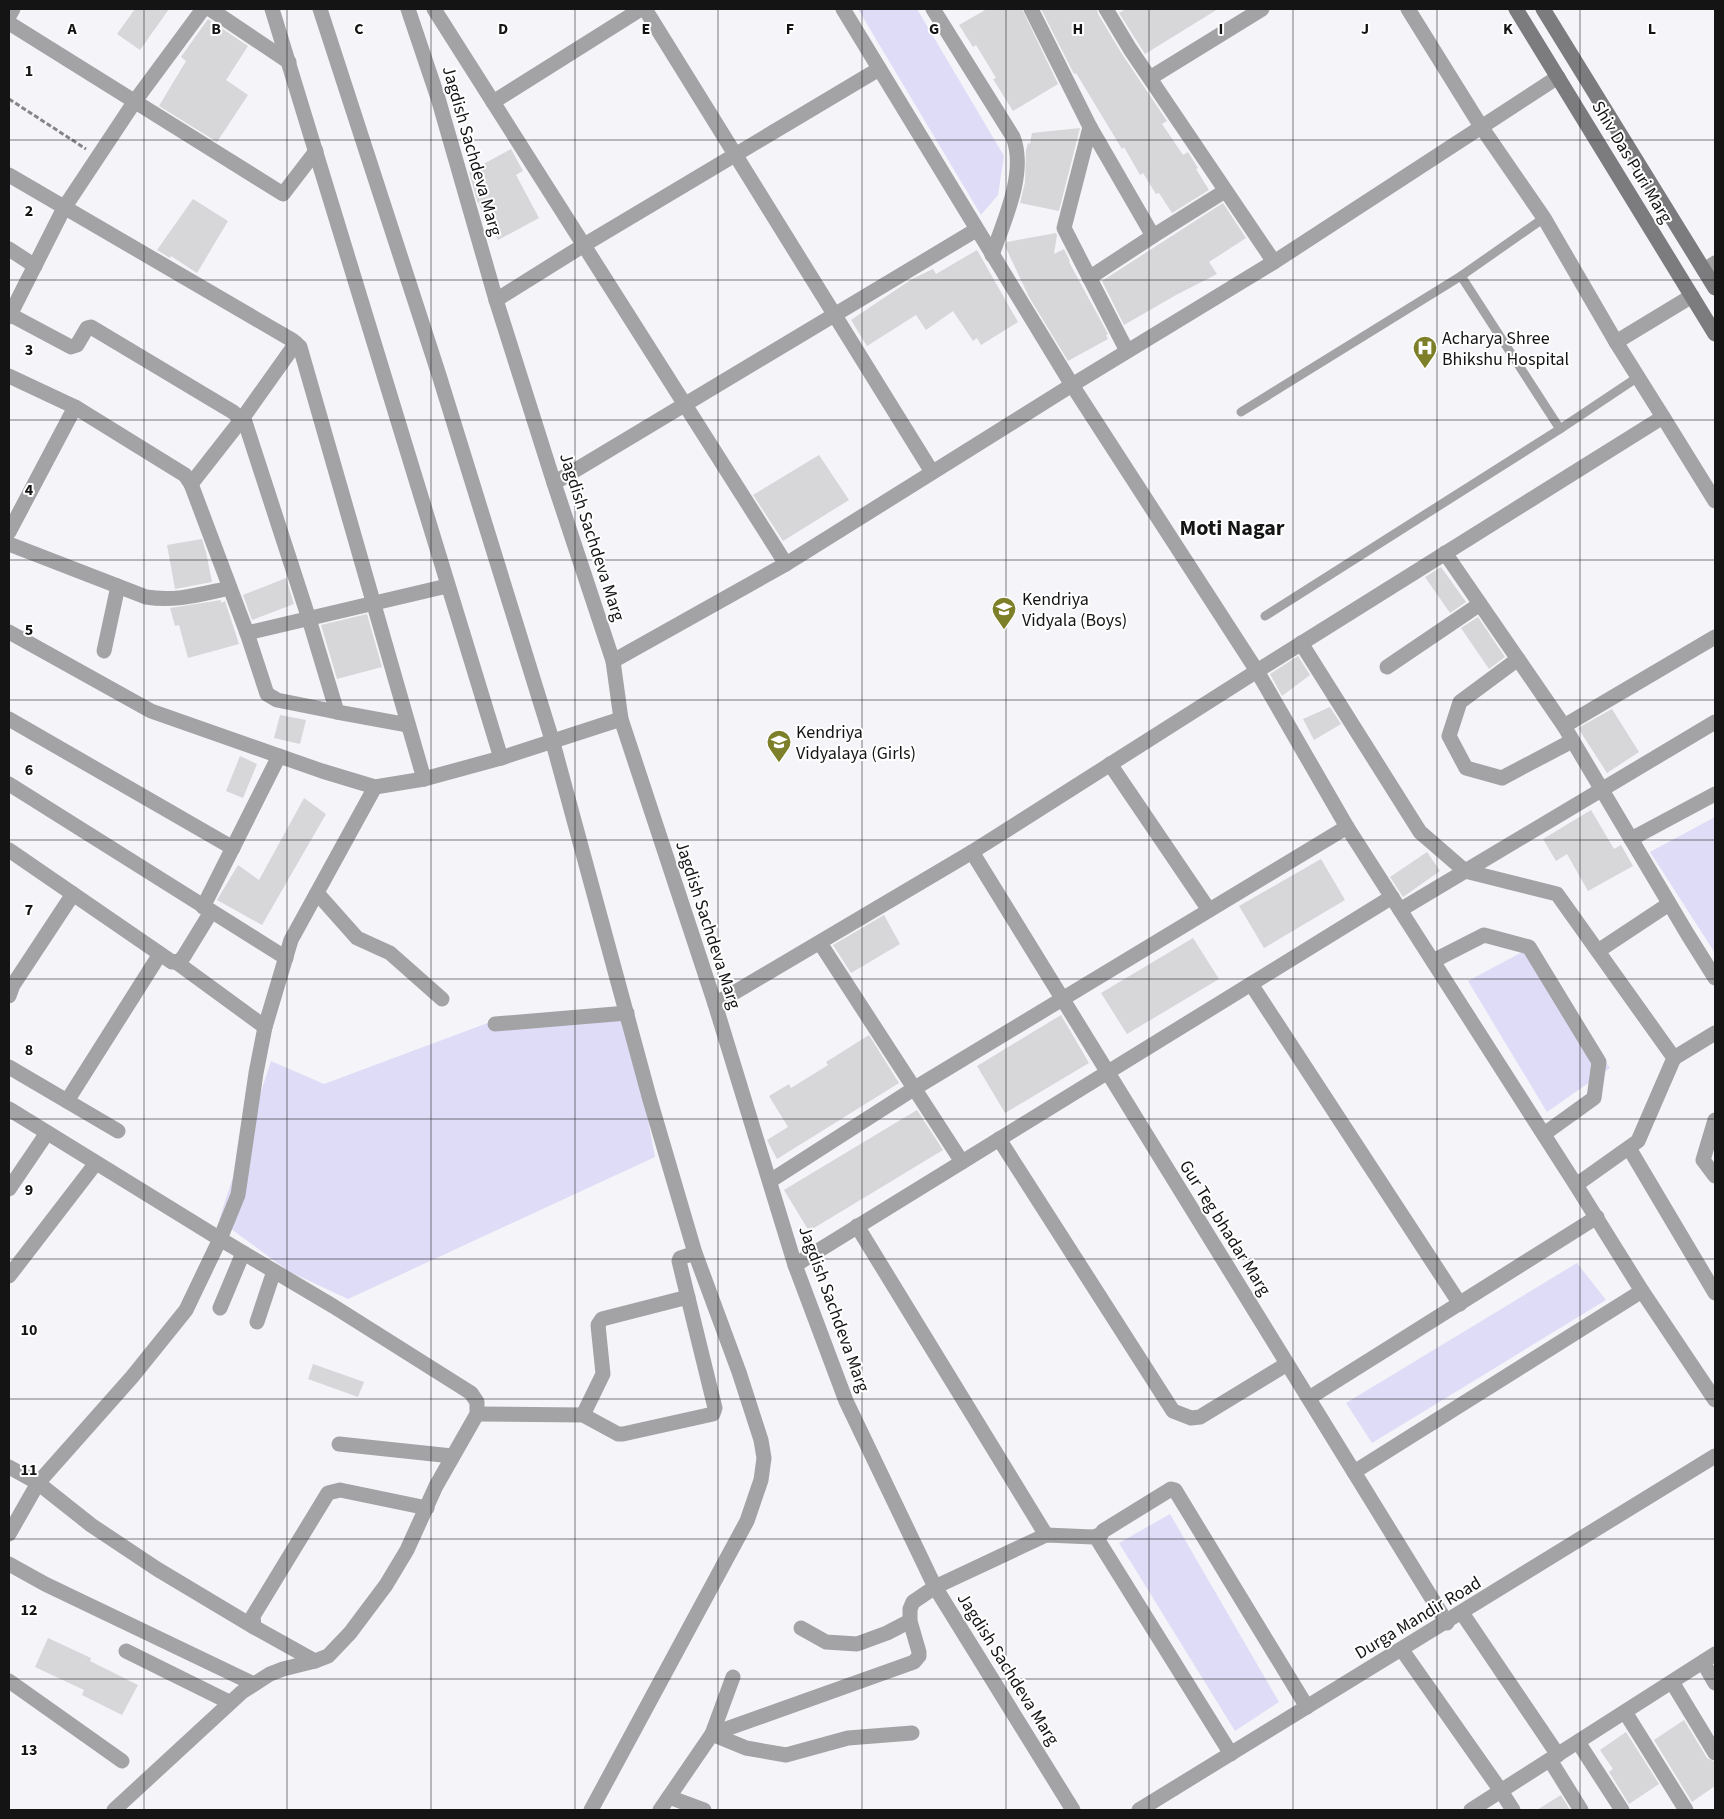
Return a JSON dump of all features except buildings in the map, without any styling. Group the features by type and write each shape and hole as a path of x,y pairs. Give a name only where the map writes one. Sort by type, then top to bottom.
{"main road":[{"name":"Shiv Das Puri Marg","path":"1516,9 1715,334"},
{"name":"Shiv Das Puri Marg","path":"1543,9 1710,267 1715,288"}],"street":[{"path":"9,16 13,9"},
{"path":"203,9 135,101 64,208 9,315 71,347 77,345 87,328 92,327 242,419 248,426 338,712"},
{"path":"210,9 289,62"},
{"path":"272,9 501,758"},
{"path":"320,9 439,375 553,742 650,1100 695,1253 739,1372 761,1440 764,1458 760,1480 747,1521 591,1810"},
{"name":"Jagdish Sachdeva Marg","path":"408,9 438,98 496,300 612,661 621,719 715,1004 796,1265 846,1400 935,1587 1073,1810"},
{"path":"434,9 786,564"},
{"path":"493,102 641,9"},
{"path":"645,9 932,472"},
{"path":"843,9 1072,385 1257,671 1347,827 1597,1217 1642,1291 1715,1400"},
{"path":"933,9 1013,137 1018,149 1018,164 1011,203 992,255"},
{"path":"1031,9 1090,127 1153,236"},
{"path":"1106,9 1150,78 1274,262"},
{"path":"1150,78 1262,9"},
{"path":"1408,9 1482,128 1544,218 1616,342 1715,501"},
{"path":"9,23 283,194 316,152"},
{"path":"496,300 879,68"},
{"path":"612,661 786,564 1072,385 1274,262 1558,77"},
{"path":"1090,127 1064,228 1127,351"},
{"path":"9,176 300,347 424,779"},
{"path":"1089,278 1226,190"},
{"path":"554,483 976,230"},
{"path":"9,249 35,266"},
{"path":"1616,342 1692,296"},
{"path":"191,484 242,419 296,343"},
{"path":"9,376 75,407 185,475 191,484 247,633 267,694 277,700 408,725"},
{"path":"9,532 75,407"},
{"path":"715,1004 972,852 1301,643 1663,417"},
{"path":"9,544 146,597 178,599 230,588"},
{"path":"1445,553 1564,726 1715,978"},
{"path":"104,651 118,586"},
{"path":"247,633 448,586"},
{"path":"1387,667 1480,604"},
{"path":"9,632 151,711 375,787 424,779 501,758 621,719"},
{"path":"1301,643 1420,832 1465,871 1557,894 1674,1058"},
{"path":"1564,726 1713,643"},
{"path":"1518,659 1460,702 1448,736 1466,768 1502,778 1572,741"},
{"path":"9,718 233,848"},
{"path":"796,1265 1251,984 1396,903 1465,871 1715,722"},
{"path":"176,962 180,961 184,956 207,910 233,848 280,756"},
{"path":"1110,764 1209,910"},
{"path":"9,784 286,958"},
{"path":"9,1534 38,1483 132,1377 186,1310 220,1240 238,1195 256,1073 265,1027 291,940 375,787"},
{"path":"1631,840 1715,794"},
{"path":"770,1181 915,1088 1347,827"},
{"path":"9,850 160,954 172,962 176,962 265,1027"},
{"name":"Gur Teg bhadar Marg","path":"972,852 1447,1622"},
{"path":"317,893 357,938 390,953 442,999"},
{"path":"9,996 13,985 73,894"},
{"path":"1598,952 1669,904"},
{"path":"1433,961 1484,936 1529,947 1599,1062 1594,1098 1544,1134"},
{"path":"820,943 962,1162"},
{"path":"67,1101 160,954"},
{"path":"1251,984 1460,1304"},
{"path":"495,1024 627,1013"},
{"path":"1576,1185 1638,1141 1674,1058 1715,1033"},
{"path":"9,1067 118,1131"},
{"path":"9,1109 220,1240 333,1306 471,1393 477,1402 477,1414 436,1486 407,1550 386,1585 350,1633 328,1656 283,1668 270,1674 229,1702 114,1810"},
{"path":"1715,1120 1703,1160 1715,1176"},
{"path":"9,1189 47,1133"},
{"path":"999,1139 1173,1411 1181,1416 1190,1418 1200,1417 1288,1364"},
{"path":"1628,1148 1715,1293"},
{"path":"9,1276 96,1163"},
{"path":"1308,1398 1597,1217"},
{"path":"857,1226 1046,1535"},
{"path":"220,1308 244,1253"},
{"path":"477,1414 583,1415 618,1434 624,1434 713,1414 715,1408 679,1261 680,1258 695,1253"},
{"path":"257,1322 274,1271"},
{"path":"1354,1472 1642,1291"},
{"path":"583,1415 603,1374 598,1324 600,1321 688,1297"},
{"path":"338,1444 452,1456"},
{"name":"Durga Mandir Road","path":"1139,1810 1715,1456"},
{"path":"9,1467 38,1483 100,1530 157,1569 315,1661"},
{"path":"1231,1754 1099,1542 1103,1531 1171,1489 1174,1489 1308,1707"},
{"path":"254,1627 253,1616 328,1493 340,1490 427,1508"},
{"path":"712,1734 914,1662 919,1656 919,1652 910,1621 910,1609 913,1602 935,1587 1046,1535 1100,1535"},
{"path":"9,1564 45,1584 254,1684"},
{"path":"1462,1613 1554,1757 1581,1810"},
{"path":"801,1628 826,1642 858,1644 887,1633 910,1621"},
{"path":"1402,1650 1513,1810"},
{"path":"126,1651 229,1702"},
{"path":"1471,1810 1709,1658 1715,1683"},
{"path":"660,1810 712,1734 733,1677"},
{"path":"9,1681 122,1761"},
{"path":"1672,1682 1715,1753"},
{"path":"1625,1712 1686,1810"},
{"path":"712,1734 746,1748 786,1755 848,1738 912,1733"},
{"path":"1578,1742 1622,1810"},
{"path":"669,1797 704,1810"}],"lane":[{"path":"1241,412 1461,276 1544,218"},
{"path":"1461,276 1560,430"},
{"path":"1265,616 1560,430 1638,377"}],"path":[{"path":"9,99 98,157"}],"shaded area":[{"path":"858,9 917,9 1004,156 998,195 981,215"},
{"path":"1715,817 1715,953 1650,852"},
{"path":"1528,949 1610,1068 1547,1112 1468,981"},
{"path":"628,1013 655,1157 348,1299 288,1271 219,1220 271,1061 324,1084 501,1018"},
{"path":"1577,1263 1606,1300 1372,1443 1346,1403"},
{"path":"1170,1514 1279,1702 1235,1731 1119,1543"}],"place":[{"name":"Acharya Shree Bhikshu Hospital","path":"1425,369"},
{"name":"Kendriya Vidyala (Boys)","path":"1004,630"},
{"name":"Kendriya Vidyalaya (Girls)","path":"779,763"}],"district":[{"name":"Moti Nagar","path":"1232,528"}]}
